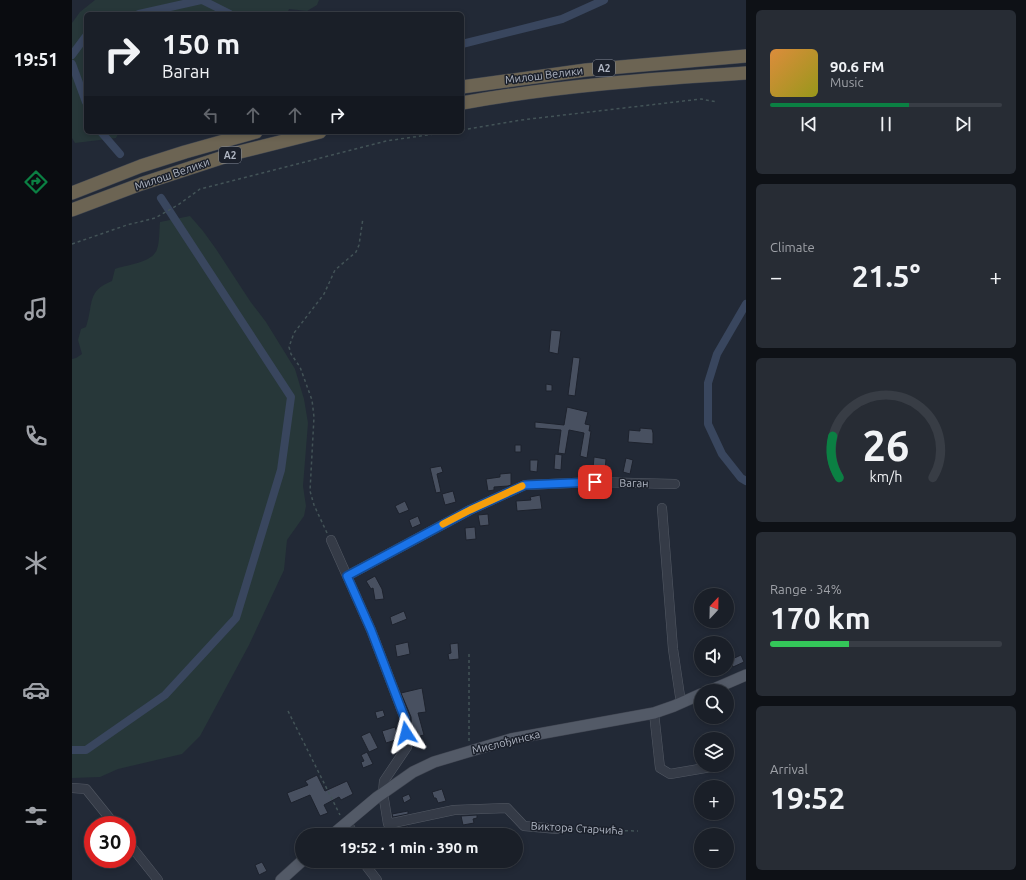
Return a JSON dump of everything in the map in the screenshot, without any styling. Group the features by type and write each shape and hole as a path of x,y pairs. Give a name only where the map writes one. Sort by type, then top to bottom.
{"highway":[{"name":"Милош Велики","path":"464,87 586,70 746,56"},
{"name":"Милош Велики","path":"464,104 570,88 658,79 746,73"},
{"name":"Милош Велики","path":"72,193 156,162 249,134"},
{"name":"Милош Велики","path":"72,210 141,184 236,153 312,134"}],"main road":[{"path":"725,684 746,675"},
{"name":"Мислођинска","path":"340,828 383,793 419,769 438,761 527,736 654,713 694,697"},
{"path":"281,880 295,867"}],"street":[{"name":"Ваган","path":"347,576 470,510 525,485 595,482 675,484"},
{"path":"662,508 673,649 681,703"},
{"path":"331,540 371,630 405,719 407,747 384,781 383,793"},
{"path":"654,713 660,768 670,774 694,770"},
{"path":"72,788 86,789 107,816"},
{"name":"Виктора Старчића","path":"383,793 388,824 454,810 507,808 524,826 557,829"},
{"path":"346,823 349,828"},
{"path":"136,852 158,880"},
{"path":"368,868 377,880"}],"path":[{"path":"464,130 521,120 701,99 717,102"},
{"path":"72,244 126,225 155,218 178,205 200,189 386,142 436,134"},
{"path":"331,540 314,505 310,491 314,417 312,400 300,367 291,354 289,347 294,333 324,294 335,270 356,252 359,245 363,218"},
{"path":"469,654 470,751"},
{"path":"288,711 346,823"},
{"name":"Виктора Старчића","path":"557,829 638,831"}],"shaded area":[{"path":"95,0 319,0 317,5 307,11 289,9 288,12 84,12 84,134 118,134 116,138 75,143 72,138 72,23 80,12"},
{"path":"190,216 216,249 250,301 266,322 295,369 304,399 308,423 303,486 306,506 304,516 287,540 284,570 249,645 200,736 182,754 118,769 100,777 72,778 72,359 82,354 78,340 81,329 86,327 92,299 98,289 112,281 115,269 147,259 155,253 159,243 160,222"}],"building":[{"path":"551,330 561,331 558,354 549,352"},
{"path":"573,357 580,358 575,396 568,395"},
{"path":"546,384 552,385 552,391 546,391"},
{"path":"567,407 588,412 585,424 590,425 589,431 591,431 587,458 580,456 584,433 569,430 565,454 558,453 561,430 535,428 535,422 564,425"},
{"path":"640,428 652,429 653,444 628,442 629,430 640,431"},
{"path":"515,445 521,445 521,452 515,452"},
{"path":"555,454 562,455 561,470 554,469"},
{"path":"594,457 606,459 605,470 593,469"},
{"path":"626,458 633,460 630,474 623,472"},
{"path":"530,460 538,460 537,472 530,471"},
{"path":"441,466 443,472 437,474 441,492 436,493 430,468"},
{"path":"511,473 511,485 494,487 494,490 488,491 486,479 500,477 500,474"},
{"path":"453,491 456,502 445,505 442,494"},
{"path":"540,495 542,509 517,511 516,501 531,500 530,497"},
{"path":"405,501 409,510 399,514 395,506"},
{"path":"488,514 489,525 480,526 478,515"},
{"path":"418,516 421,524 412,528 409,520"},
{"path":"475,527 476,539 466,540 465,528"},
{"path":"375,576 382,589 384,599 375,600 373,588 371,589 366,581"},
{"path":"404,611 407,619 392,625 390,617"},
{"path":"408,642 410,654 397,657 395,645"},
{"path":"458,643 459,659 449,660 448,654 451,653 450,644"},
{"path":"741,655 744,662 734,667 734,658"},
{"path":"422,688 426,712 418,713 424,735 412,738 411,717 401,693"},
{"path":"383,710 385,716 377,719 375,712"},
{"path":"395,727 399,739 386,743 382,731"},
{"path":"370,732 378,748 369,752 361,736"},
{"path":"367,752 373,764 363,768 361,762 364,761 361,755"},
{"path":"317,775 325,791 347,781 353,794 341,800 339,797 324,805 328,813 320,816 310,795 291,803 287,793 308,785 305,781"},
{"path":"442,789 446,801 438,803 432,792"},
{"path":"409,794 411,799 404,803 402,797"},
{"path":"408,811 408,814 393,817 392,814"},
{"path":"477,815 477,818 473,819 474,823 463,825 461,816"},
{"path":"408,826 409,828 397,828"},
{"path":"262,862 267,871 259,875 255,865"}],"waterway":[{"path":"148,12 201,0"},
{"path":"202,0 226,12"},
{"path":"464,44 562,19 604,0"},
{"path":"72,55 84,39"},
{"path":"72,64 84,97"},
{"path":"103,134 120,154"},
{"path":"72,750 86,750 165,695 236,618 281,470 291,397 161,198"},
{"path":"746,304 717,354 708,383 708,424 722,454 741,478 746,481"}],"slow traffic":[{"path":"443,524 522,486"}],"route":[{"path":"406,733 405,719 371,630 347,576 470,510 525,485 595,482"}]}
